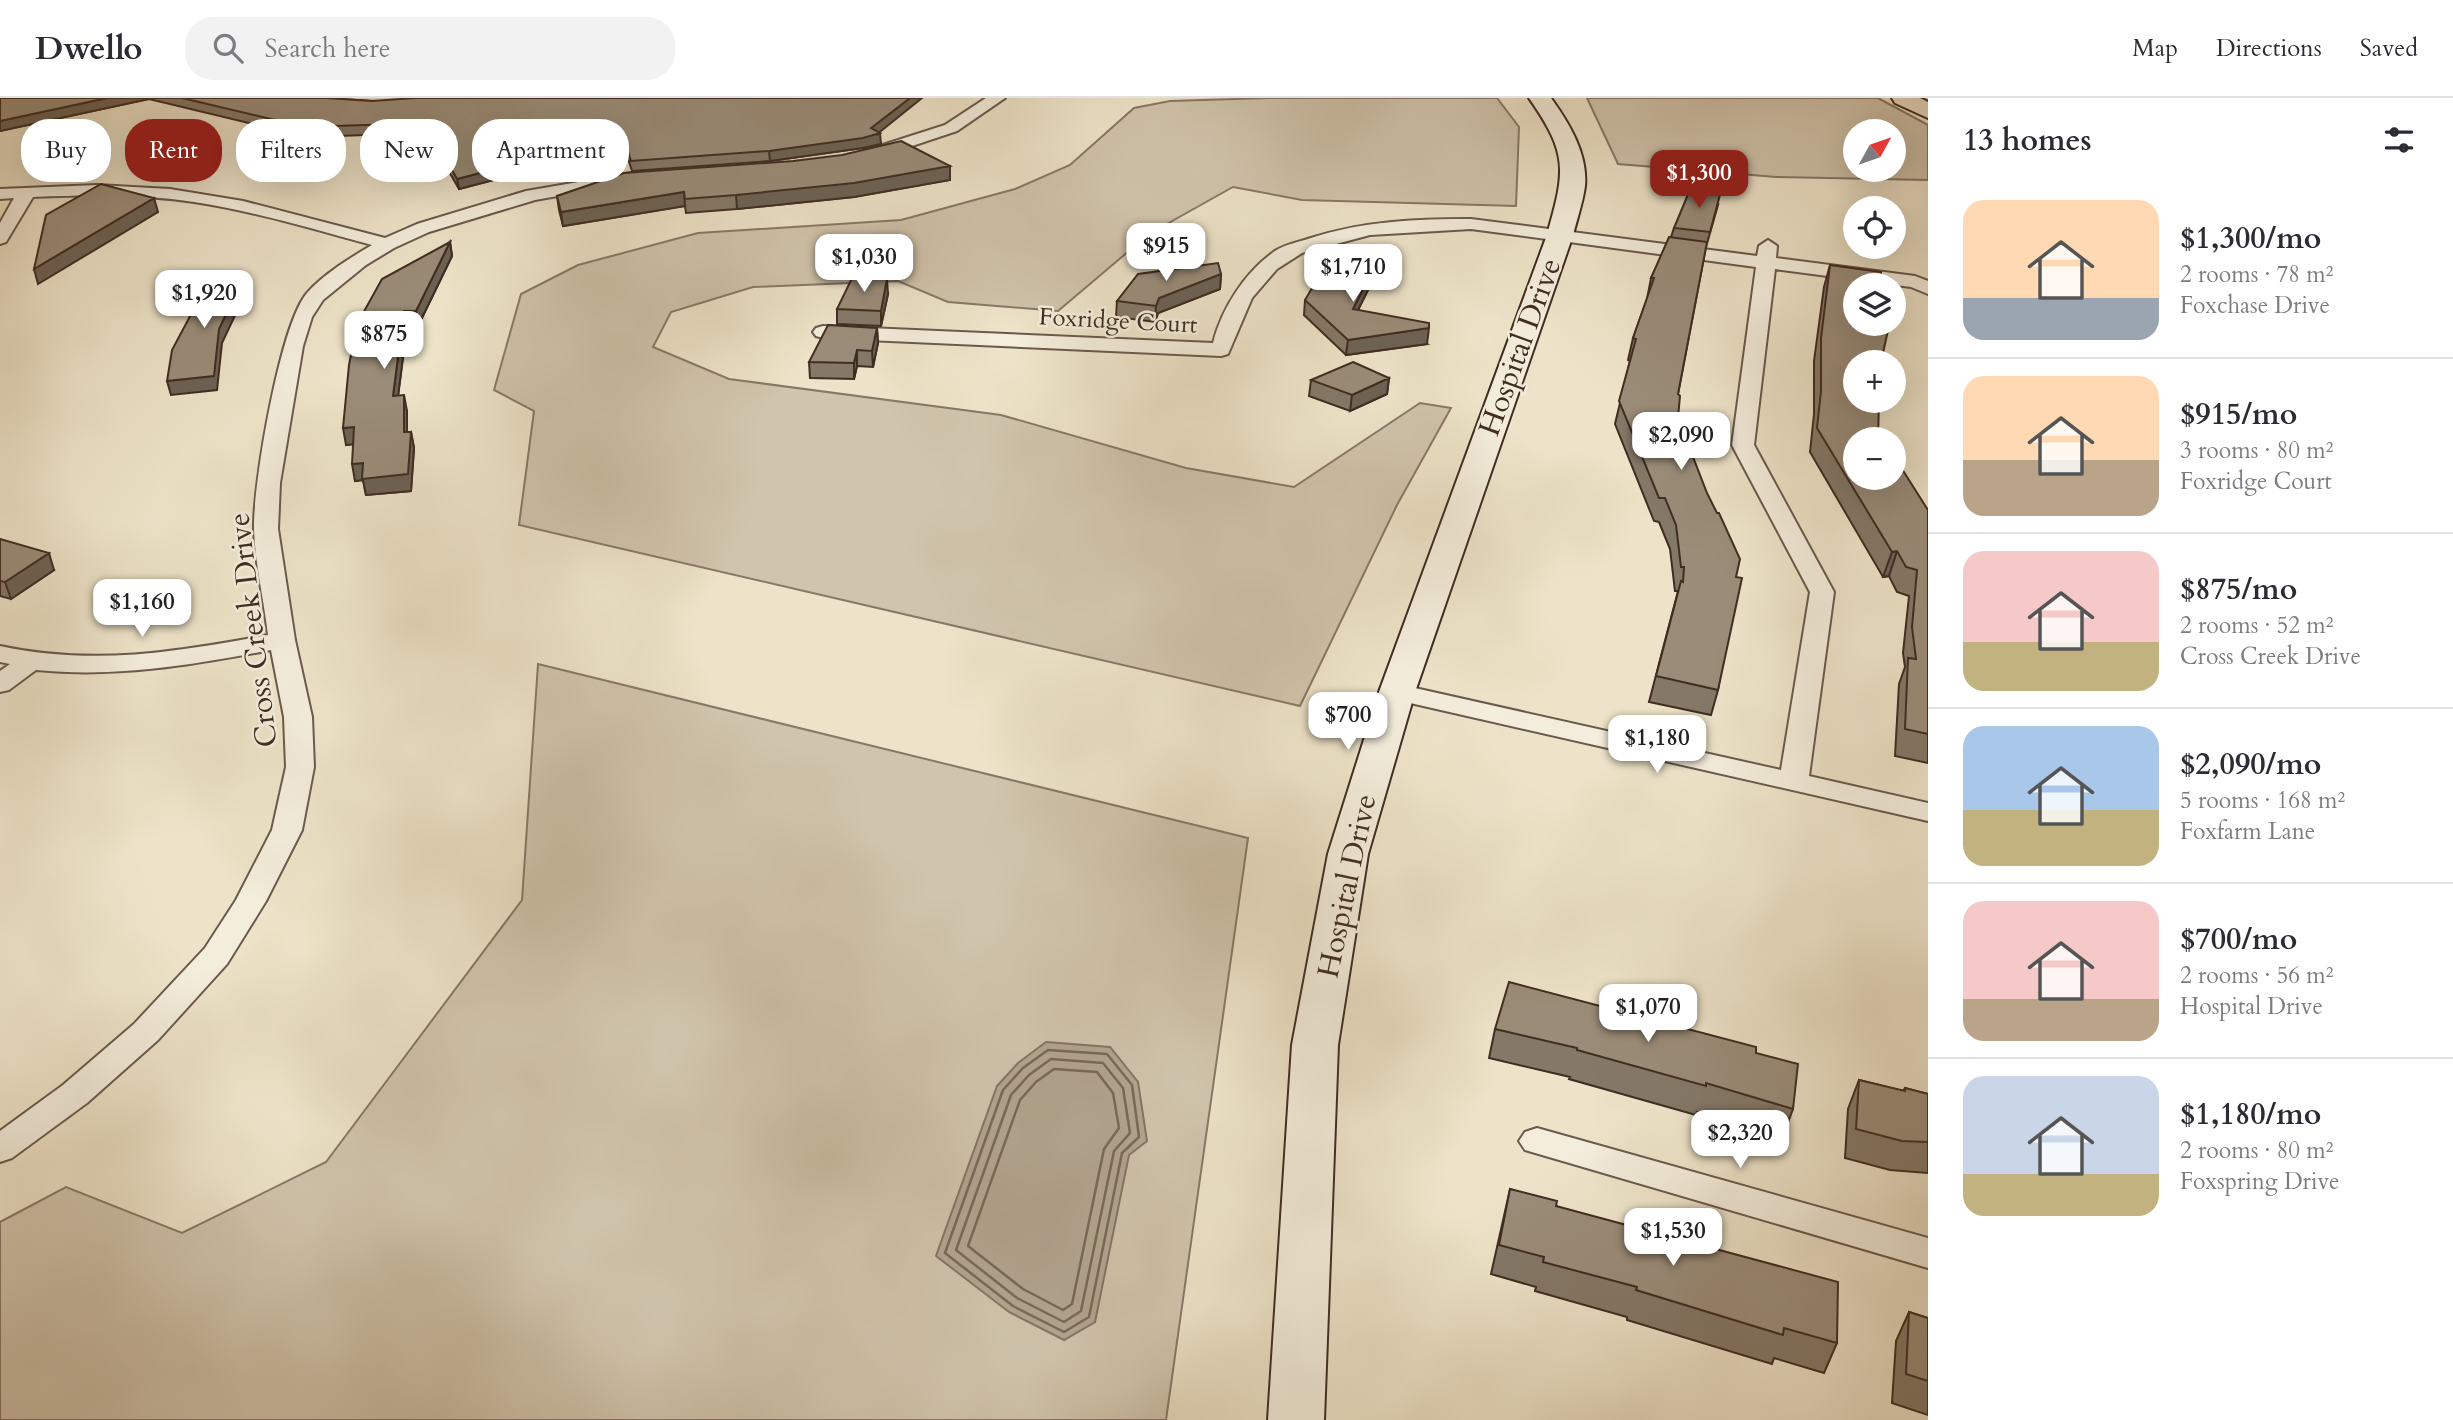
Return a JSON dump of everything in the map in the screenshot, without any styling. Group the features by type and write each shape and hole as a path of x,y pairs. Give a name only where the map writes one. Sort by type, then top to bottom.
{"highway":[{"path":"1903,98 1928,111"}],"street":[{"path":"852,158 932,136 976,114 996,98"},
{"name":"Hospital Drive","path":"1296,1420 1315,1045 1348,854 1397,692 1560,235 1573,184 1568,151 1553,116 1540,98"},
{"name":"Cross Creek Drive","path":"0,1149 75,1094 146,1032 216,956 251,901 286,830 300,767 298,717 282,640 266,529 269,483 293,346 302,317 315,296 359,261 387,244 456,217 532,195 622,179 651,177"},
{"path":"0,194 141,191 192,197 238,205 387,244"},
{"path":"0,238 27,192"},
{"name":"Foxridge Court","path":"823,332 1221,350 1227,324 1259,277 1282,255 1339,234 1402,224 1471,223 1560,235"},
{"path":"1658,232 1915,282 1928,288"},
{"path":"1560,235 1767,254 1843,256"},
{"path":"1767,254 1743,445 1822,592 1794,780"},
{"path":"0,654 29,662 132,664 282,640"},
{"path":"0,684 29,662"},
{"path":"1397,692 1794,780 1928,813"},
{"path":"1536,1141 1928,1253"}],"shaded area":[{"path":"1268,98 1497,98 1519,127 1516,206 1302,200 1233,187 1149,234 1058,311 948,302 898,281 753,287 671,312 653,347 729,379 1001,415 1186,468 1294,487 1420,403 1451,408 1397,505 1300,706 519,525 534,411 494,390 521,294 578,265 698,233 901,220 1015,189 1070,165 1134,108 1170,101"},
{"path":"1587,98 1878,98 1928,125 1928,180 1906,180 1906,119 1843,119 1843,178 1776,177 1618,164"},
{"path":"538,664 1248,838 1166,1420 0,1420 0,1222 66,1187 182,1233 326,1162 522,900"}],"water":[{"path":"1046,1042 1110,1047 1138,1082 1147,1141 1129,1155 1095,1322 1064,1340 1009,1312 936,1256 997,1086 1018,1063"}],"building":[{"path":"0,98 107,98 0,121"},
{"path":"182,98 326,98 372,101 415,98 910,98 871,128 880,133 863,138 769,151 631,161 629,119 472,119 472,175 458,179 458,119 360,119 360,125 346,126 346,119 271,119"},
{"path":"901,141 950,166 854,183 685,199 684,192 561,212 557,196 598,182 629,182 629,173 842,155"},
{"path":"101,184 154,198 34,269 46,215"},
{"path":"1691,187 1721,191 1710,232 1674,228"},
{"path":"1669,237 1707,242 1678,394 1678,418 1707,493 1740,559 1736,577 1742,578 1718,690 1656,676 1681,581 1683,582 1684,567 1681,567 1676,525 1665,498 1659,498 1619,401 1636,339 1633,338 1654,278 1651,278"},
{"path":"450,242 416,311 404,311 393,396 404,395 404,432 411,432 408,474 362,479 363,463 352,464 354,427 343,428 349,365 357,324 382,279"},
{"path":"1328,261 1374,267 1353,309 1429,323 1429,328 1348,340 1305,300"},
{"path":"1218,263 1221,274 1159,298 1156,306 1117,301 1138,274"},
{"path":"1830,265 1881,272 1843,273 1843,336 1887,336 1884,350 1843,350 1843,413 1879,413 1878,427 1843,427 1843,471 1817,428 1821,391 1821,338"},
{"path":"212,275 245,275 219,329 214,376 167,381 172,350"},
{"path":"853,276 887,279 881,311 837,309"},
{"path":"828,325 877,328 872,351 857,350 854,363 809,362"},
{"path":"1353,362 1389,378 1352,395 1311,380"},
{"path":"1906,475 1928,510 1928,734 1905,729 1908,658 1916,659 1912,627 1917,570 1906,567 1897,551 1892,552 1854,490 1906,490"},
{"path":"0,539 49,553 5,582 0,581"},
{"path":"1509,982 1756,1047 1756,1053 1798,1064 1793,1109 1577,1048 1495,1029"},
{"path":"1859,1080 1928,1094 1928,1142 1902,1141 1856,1129"},
{"path":"1510,1189 1557,1201 1556,1206 1838,1282 1837,1343 1784,1328 1783,1335 1636,1290 1637,1287 1543,1262 1544,1257 1499,1245"},
{"path":"1909,1312 1928,1318 1928,1381 1906,1374"}]}
